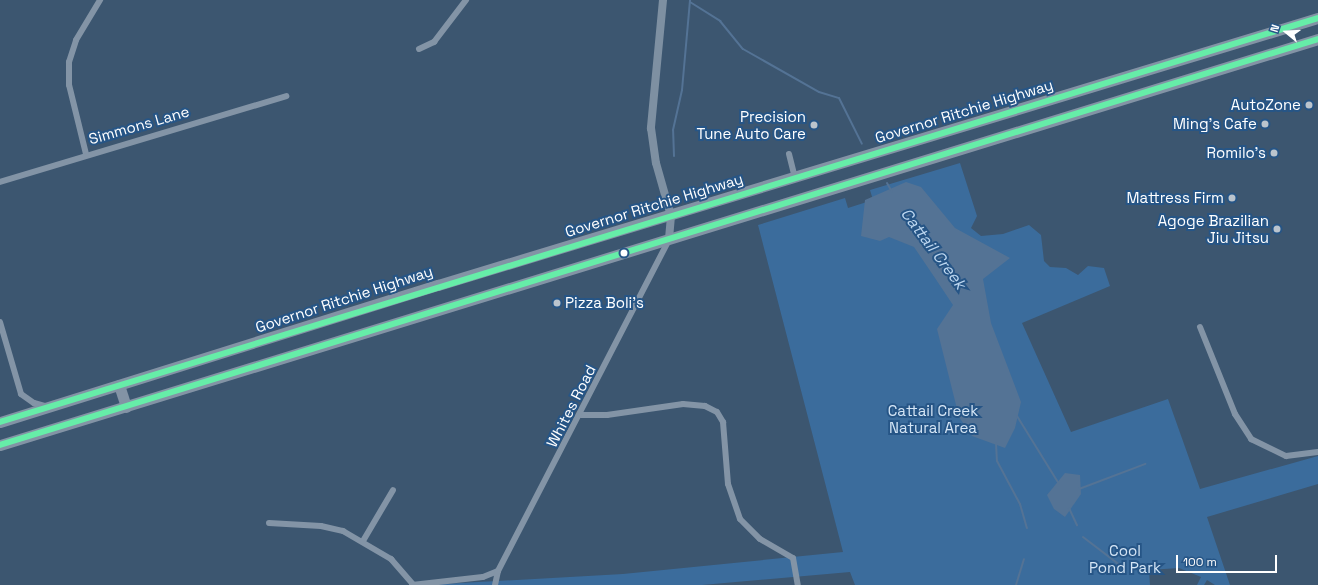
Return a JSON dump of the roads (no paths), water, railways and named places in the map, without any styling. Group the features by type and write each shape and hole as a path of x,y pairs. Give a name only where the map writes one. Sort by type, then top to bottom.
{"highway":[{"name":"Governor Ritchie Highway","path":"0,422 52,407 119,384 1318,18"},
{"path":"0,446 1318,39"},
{"path":"119,384 126,407"}],"main road":[{"path":"663,0 652,140 672,216 669,239"}],"street":[{"path":"86,154 69,86 69,62 76,40 100,0"},
{"path":"420,49 434,42 466,0"},
{"name":"Simmons Lane","path":"0,182 86,154 286,96"},
{"path":"789,154 795,178"},
{"name":"Whites Road","path":"495,585 498,571 581,415 669,239"},
{"path":"0,322 21,394 34,403 52,407"},
{"path":"1200,327 1235,414 1251,439 1286,456 1318,452"},
{"path":"581,415 607,415 683,404 705,406 718,412 723,422 730,490 740,519 760,539 793,558 798,585"},
{"path":"363,541 393,490"},
{"path":"269,523 321,526 363,541 391,559 412,585 483,577 498,571"}],"water":[{"path":"906,182 921,187 955,228 1010,258 983,279 991,323 1021,402 1015,428 1005,448 972,436 959,417 937,329 953,305 914,247 889,237 880,241 861,236 865,200"},
{"path":"1065,473 1080,475 1081,494 1065,517 1054,509 1047,495"}],"waterway":[{"path":"674,156 673,130 682,90 690,0"},
{"name":"Cattail Creek","path":"690,2 720,21 743,49 819,92 839,98 862,144"},
{"name":"Cattail Creek","path":"887,183 892,192"},
{"name":"Cattail Creek","path":"1017,416 1059,484"},
{"name":"Cattail Creek","path":"996,443 997,461 1020,504 1027,528"},
{"path":"1079,489 1145,464"},
{"name":"Cattail Creek","path":"1069,508 1077,525"},
{"name":"Cattail Creek","path":"1083,537 1121,566"},
{"name":"Cattail Creek","path":"1016,585 1024,559"}],"place":[{"name":"AutoZone","path":"1309,105"},
{"name":"Ming's Cafe","path":"1265,124"},
{"name":"Precision Tune Auto Care","path":"814,125"},
{"name":"Romilo's","path":"1274,153"},
{"name":"Mattress Firm","path":"1232,198"},
{"name":"Agoge Brazilian Jiu Jitsu","path":"1277,229"},
{"name":"Pizza Boli's","path":"557,303"}],"park label":[{"name":"Cattail Creek Natural Area","path":"933,418"},
{"name":"Cool Pond Park","path":"1125,558"}]}
